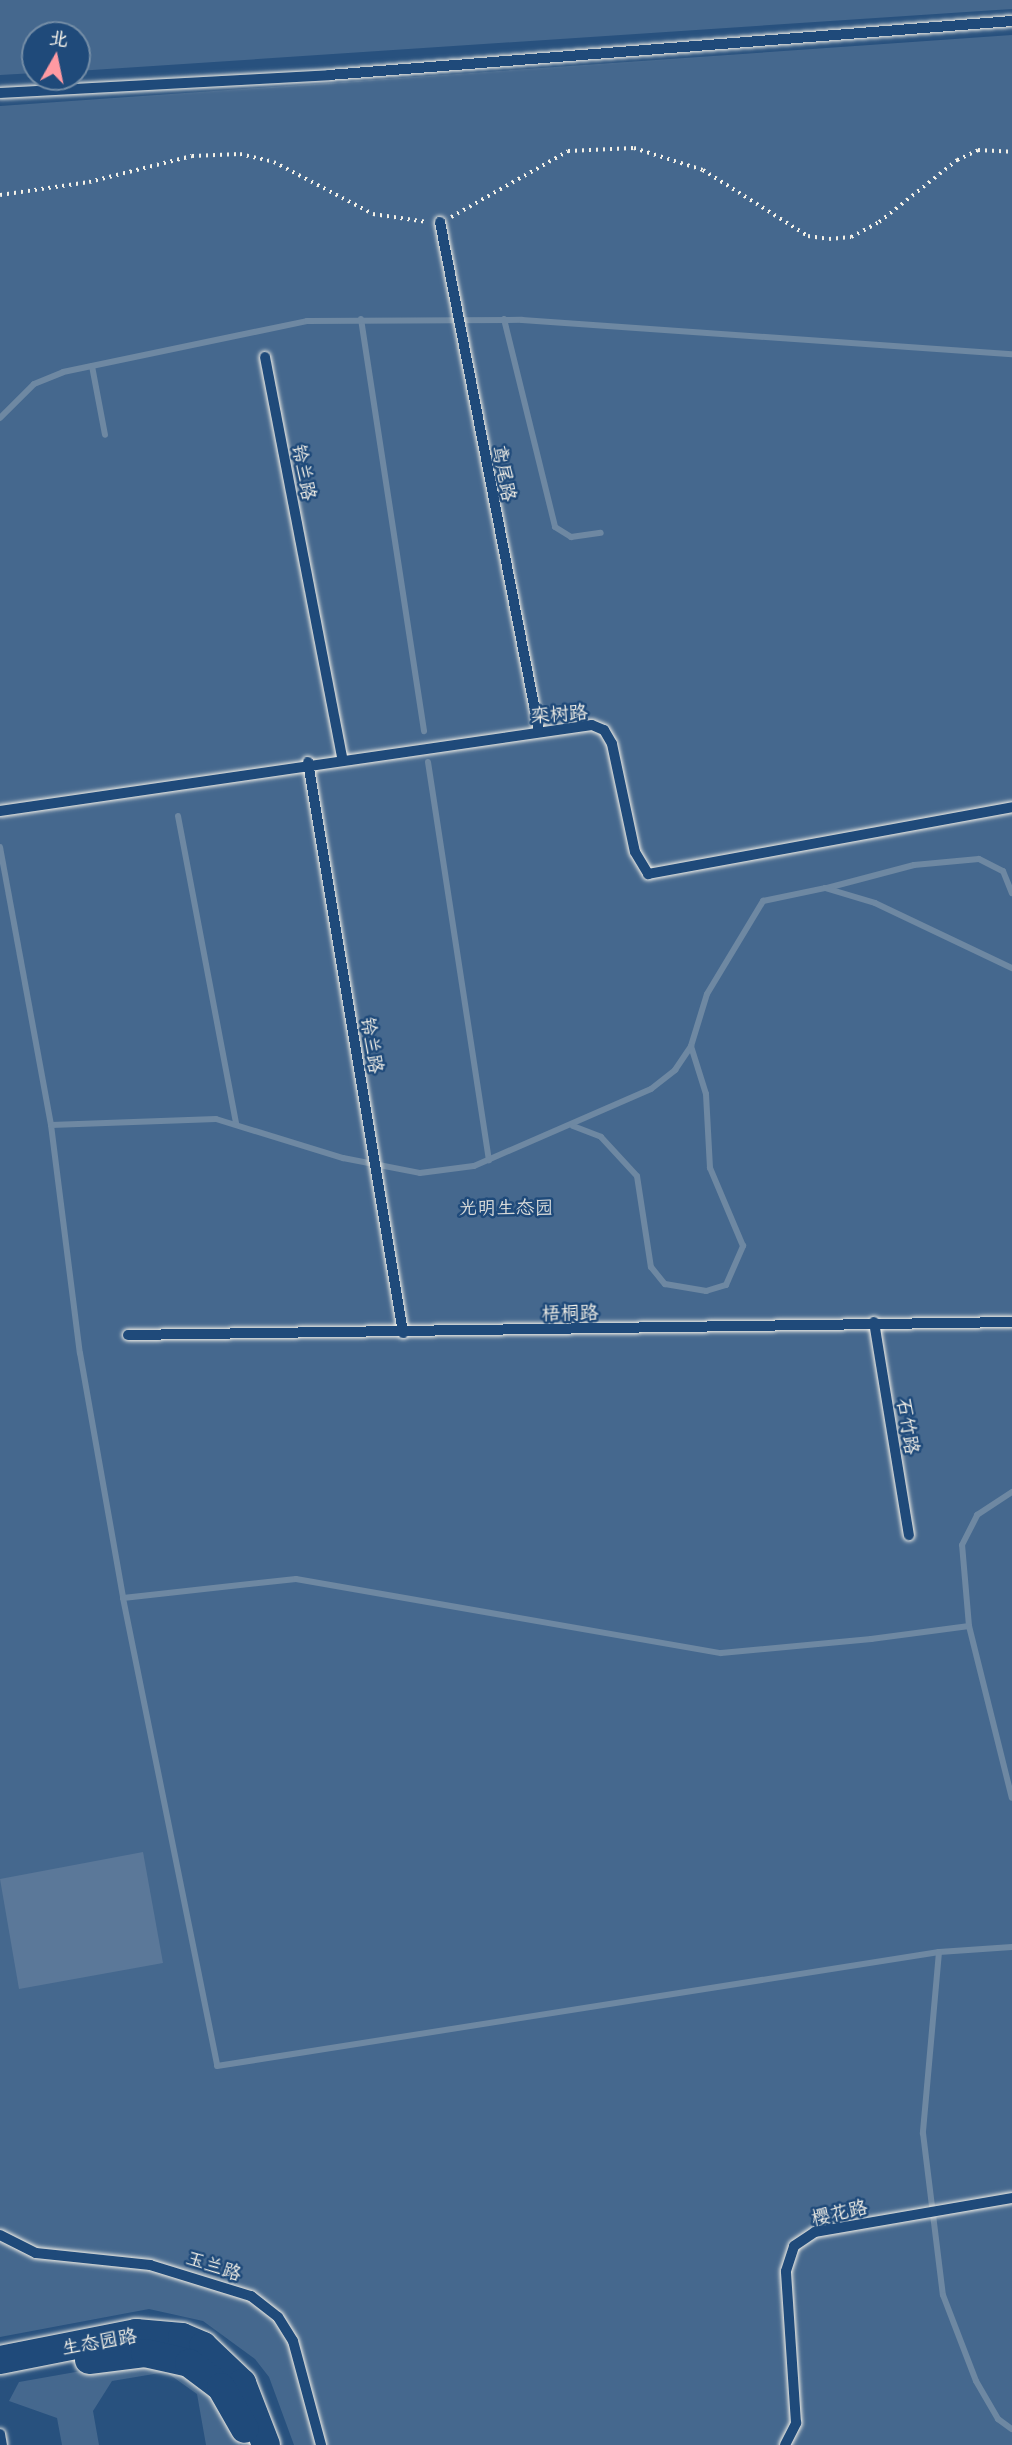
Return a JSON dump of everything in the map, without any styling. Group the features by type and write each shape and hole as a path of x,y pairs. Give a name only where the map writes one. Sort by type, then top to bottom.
{"street":[{"name":"生态园路","path":"0,2360 136,2333 182,2337 203,2346 242,2383 266,2445"},
{"name":"生态园路","path":"0,2373 118,2355 166,2356 189,2363 221,2387 234,2405 250,2445"}],"lane":[{"path":"0,93 357,73 1012,21"},
{"name":"鸢尾路","path":"440,222 539,731"},
{"name":"铃兰路","path":"265,357 342,758"},
{"name":"栾树路","path":"0,811 308,762 592,725 604,730 612,744 635,852 648,874 1012,807"},
{"name":"铃兰路","path":"308,762 403,1333"},
{"name":"石竹路","path":"874,1322 909,1535"},
{"name":"梧桐路","path":"128,1335 1012,1322"},
{"name":"樱花路","path":"785,2445 796,2423 786,2271 794,2246 815,2232 1012,2198"},
{"name":"玉兰路","path":"0,2235 36,2253 150,2265 251,2297 278,2316 293,2340 321,2445"},
{"path":"0,2434 2,2445"}],"path":[{"path":"0,195 89,182 192,156 240,154 274,162 373,214 405,223 440,222 568,151 634,148 703,170 808,236 830,240 851,237 879,222 957,160 978,150 1012,152"}],"green space":[{"path":"0,0 1012,0 1012,9 91,70 91,21 21,21 21,74 0,75"},
{"name":"光明生态园","path":"1012,35 1012,2445 294,2445 269,2377 255,2359 203,2321 149,2309 0,2337 0,106"},
{"path":"132,2362 149,2362 201,2383 235,2428 240,2445 206,2445 197,2394 166,2372 112,2381 93,2411 99,2445 62,2445 57,2418 9,2401 19,2382"}],"building":[{"path":"143,1852 163,1963 19,1989 0,1879"}],"waterway":[{"path":"361,319 424,731"},
{"path":"504,319 555,527 571,537 601,533"},
{"path":"0,418 34,384 63,372 307,321 522,320 1012,354"},
{"path":"92,366 105,435"},
{"path":"428,762 489,1160"},
{"path":"178,816 236,1124"},
{"path":"0,847 51,1125 80,1353 123,1598 296,1579 721,1653 871,1639 969,1626 962,1545 977,1515 1012,1492"},
{"path":"827,888 914,865 979,859 1003,871 1012,893"},
{"path":"51,1125 216,1119 343,1158 420,1173 474,1166 651,1089 675,1070 691,1046 707,994 763,901 825,888 875,903 1012,968"},
{"path":"573,1126 601,1137 637,1176 651,1267 665,1284 706,1291 726,1285 743,1246 710,1168 706,1094 691,1046"},
{"path":"123,1598 217,2066 939,1952 1012,1947"},
{"path":"969,1626 1012,1798"},
{"path":"939,1952 923,2133 943,2295 976,2381 998,2419 1012,2429"}]}
